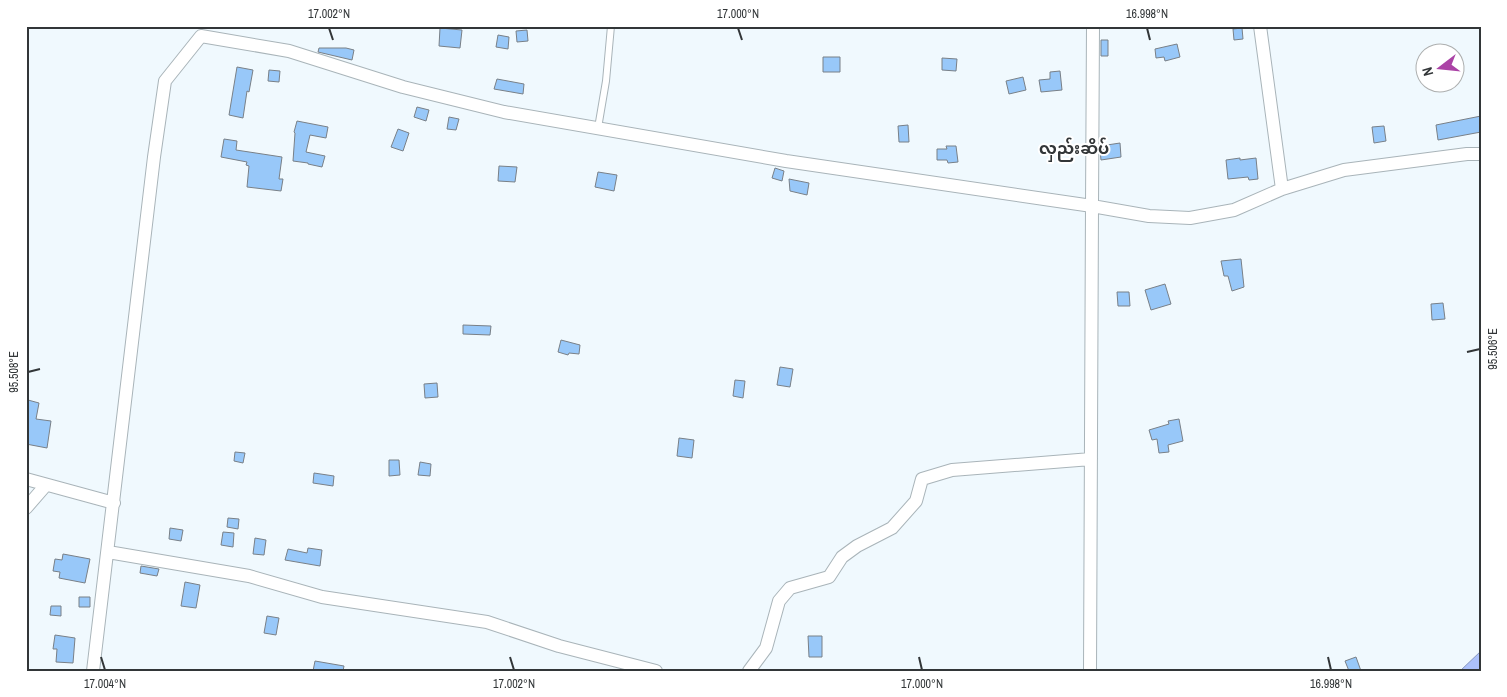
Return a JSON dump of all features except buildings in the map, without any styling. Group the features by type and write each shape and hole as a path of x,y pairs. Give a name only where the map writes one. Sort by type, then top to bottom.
{"street":[{"path":"1090,671 1093,26"},
{"path":"1260,26 1282,188"},
{"path":"93,671 154,157 165,81 201,31 289,51 404,88 504,112 786,161 1149,216 1190,218 1234,210 1282,188 1344,170 1467,154 1481,154"},
{"path":"748,671 766,648 779,602 790,588 829,577 842,557 857,546 892,528 916,501 922,479 952,470 1091,459"},
{"path":"26,479 114,503"},
{"path":"26,508 46,485"},
{"path":"108,552 250,576 322,597 487,622 559,646 656,671"}],"lane":[{"path":"598,128 606,82 611,26"}],"water":[{"path":"1481,651 1481,671 1460,671"}],"district":[{"name":"လှည်းဆိပ်","path":"1074,148"}]}
